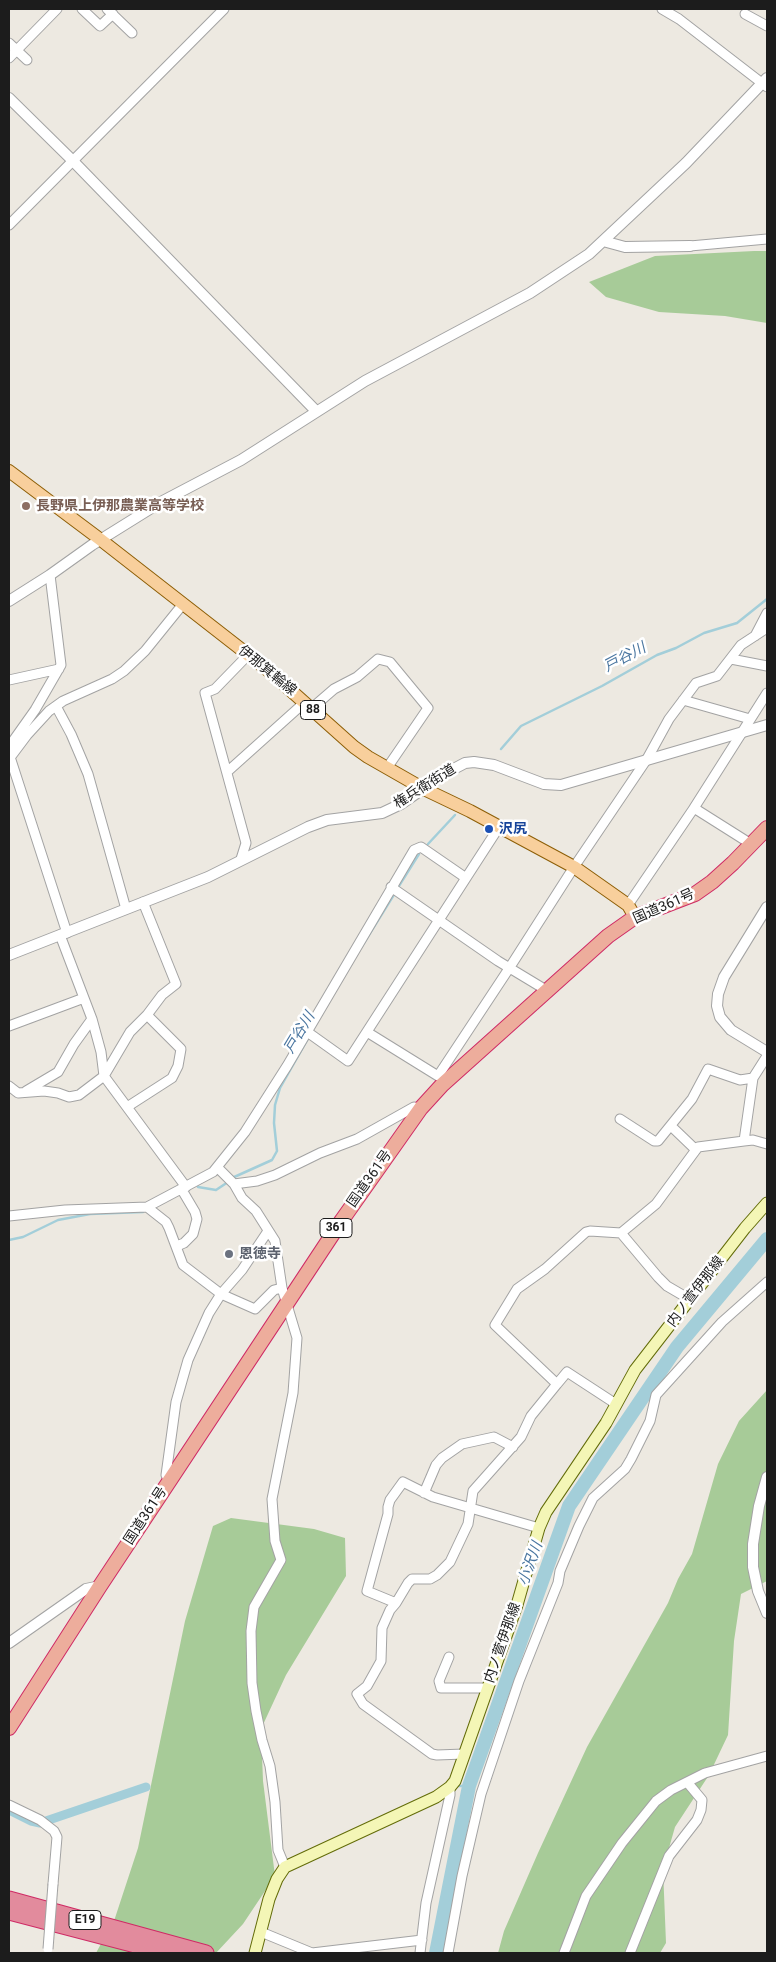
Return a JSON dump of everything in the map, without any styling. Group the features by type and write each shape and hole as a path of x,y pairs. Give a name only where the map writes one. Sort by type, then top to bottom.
{"highway":[{"name":"国道361号","path":"9,1728 100,1586 342,1220 440,1081 608,936 635,918 695,894 712,882 767,828"},
{"name":"E19","path":"9,1898 162,1948"},
{"name":"E19","path":"9,1912 162,1948 206,1953"}],"main road":[{"name":"伊那箕輪線","path":"9,471 248,655 308,705 354,747 424,789 574,867 628,905 635,918"},
{"name":"内ノ萱伊那線","path":"450,1787 455,1781 516,1605 539,1528 556,1496 606,1423 635,1370 745,1228 767,1203"},
{"path":"256,1953 269,1899 277,1879 285,1867 436,1798 450,1787"}],"street":[{"path":"9,58 57,9"},
{"path":"82,9 100,26 110,11 132,33"},
{"path":"9,225 224,9"},
{"path":"9,601 161,502 241,460 316,411 374,377 530,293 589,254 686,163 765,83 679,19 662,9"},
{"path":"745,14 767,26"},
{"path":"9,43 27,60"},
{"path":"9,98 72,160 316,411"},
{"path":"603,241 625,247 690,246 767,239"},
{"path":"50,575 61,665 35,710 13,741 10,758 92,1019 101,1052 104,1076 184,1189 196,1212 197,1219 193,1234 184,1244 177,1246"},
{"path":"10,758 27,735 49,711 124,671 145,651 183,604"},
{"path":"755,636 767,613"},
{"path":"366,1032 440,1081 574,867 647,759 669,720 683,700 696,683 717,676 742,645 767,628"},
{"path":"241,859 246,843 205,693 215,689 248,655"},
{"path":"226,772 308,705 334,689 345,685 378,659 390,662 428,708 387,768"},
{"path":"731,659 767,666"},
{"path":"9,680 59,669"},
{"path":"628,905 694,808 767,693"},
{"path":"683,700 750,720"},
{"path":"56,706 71,734 88,774 126,909"},
{"name":"権兵衛街道","path":"9,955 208,876 308,827 327,820 382,813 401,804 446,773 465,763 474,762 494,765 544,784 560,785 767,725"},
{"path":"694,808 750,844"},
{"path":"309,1033 348,1061 498,827"},
{"path":"9,1216 66,1210 147,1206 184,1189 218,1168 245,1132 309,1033 394,889 414,850 421,847 466,878"},
{"path":"394,889 498,961 546,990"},
{"path":"9,1086 18,1093 44,1091 69,1097 80,1095 104,1076 130,1032 147,1015 162,995 176,984 143,902"},
{"path":"744,1141 753,1078 767,1054 731,1030 720,1017 718,994 724,977 767,907"},
{"path":"9,1026 84,998"},
{"path":"127,1107 172,1078 178,1066 181,1049 147,1015"},
{"path":"24,1093 58,1072 74,1044 92,1019"},
{"path":"620,1118 654,1141 661,1139 692,1099 708,1069 740,1080 753,1078"},
{"path":"234,1184 257,1181 275,1175 320,1153 358,1139 414,1107 421,1108"},
{"path":"671,1126 696,1150"},
{"path":"557,1384 495,1325 517,1289 544,1269 586,1232 621,1233 656,1204 696,1150 702,1145 753,1140 767,1144"},
{"path":"218,1168 234,1184 242,1198 256,1211 275,1241 282,1288 297,1338 293,1393 272,1500 275,1541 281,1560 254,1607 251,1631 252,1683 256,1711 270,1766 275,1802 278,1850 285,1867"},
{"path":"147,1206 166,1222 184,1265 221,1294 255,1309 274,1290 282,1288"},
{"path":"169,1482 166,1475 176,1402 188,1360 209,1313 221,1294 242,1270 268,1231"},
{"path":"621,1233 662,1282 691,1300"},
{"path":"448,1953 481,1794 519,1682 558,1583 560,1571 579,1526 593,1498 625,1469 631,1459 650,1421 656,1395 722,1322 767,1282"},
{"path":"464,1754 432,1754 362,1704 357,1694 367,1686 380,1661 382,1628 390,1610 412,1579 430,1579 450,1562 465,1531 472,1491 521,1437 535,1410 567,1372 616,1404"},
{"path":"424,1493 436,1465 442,1458 462,1444 494,1437 513,1447"},
{"path":"767,1477 753,1544 753,1568 758,1591 767,1613"},
{"path":"396,1603 367,1591 390,1500 403,1482 424,1493 539,1528"},
{"path":"9,1643 86,1589 100,1586"},
{"path":"449,1656 439,1681 442,1688 487,1688"},
{"path":"564,1953 586,1896 622,1843 656,1801 671,1790 705,1773 767,1755"},
{"path":"630,1953 669,1856 697,1820 701,1810 702,1800 688,1782"},
{"path":"420,1953 426,1903 450,1795 450,1787"},
{"path":"9,1805 40,1820 54,1831 57,1837 47,1951"},
{"path":"261,1932 312,1953 422,1940"}],"green space":[{"path":"767,251 767,323 725,316 659,312 606,297 589,282 655,256"},
{"path":"767,1390 767,1581 741,1594 734,1641 728,1735 709,1775 675,1827 663,1869 666,1943 660,1953 498,1953 504,1931 587,1747 668,1603 678,1579 692,1554 718,1464 739,1421"},
{"path":"231,1518 314,1529 345,1538 346,1576 286,1675 261,1729 263,1781 275,1876 243,1924 216,1953 96,1953 115,1918 138,1848 185,1621 213,1526"}],"waterway":[{"name":"戸谷川","path":"501,749 521,726 602,686 657,655 676,648 704,633 737,623 767,599"},
{"name":"戸谷川","path":"428,844 455,815"},
{"name":"戸谷川","path":"397,889 419,854"},
{"name":"戸谷川","path":"362,946 395,893"},
{"name":"戸谷川","path":"232,1178 272,1160 277,1151 274,1123 275,1105 280,1088 310,1035"},
{"name":"戸谷川","path":"198,1187 216,1190 228,1182"},
{"name":"戸谷川","path":"9,1240 23,1237 58,1220 90,1214 143,1212"},
{"name":"小沢川","path":"436,1953 469,1786 569,1506 677,1347 767,1239"},
{"path":"459,1786 469,1786"},
{"path":"9,1810 31,1821 40,1823 146,1787"}],"place":[{"name":"長野県上伊那農業高等学校","path":"26,506"},
{"name":"沢尻","path":"489,829"},
{"name":"恩徳寺","path":"229,1254"}]}
